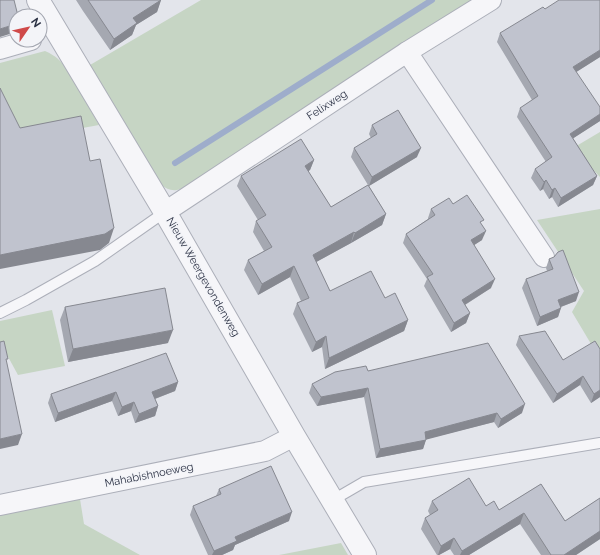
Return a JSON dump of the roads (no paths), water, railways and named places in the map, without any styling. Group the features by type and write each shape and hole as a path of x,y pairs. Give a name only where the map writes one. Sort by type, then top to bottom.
{"street":[{"name":"Felixweg","path":"165,212 408,52 491,0"},
{"name":"Nieuw Weergevondenweg","path":"48,34 165,212 294,436 365,555"},
{"path":"408,52 544,257"},
{"name":"Mahabishnoeweg","path":"0,505 265,451 294,436"}],"lane":[{"path":"0,313 95,261 165,212"},
{"path":"333,500 364,482 600,443"}],"waterway":[{"path":"175,163 432,0"}]}
